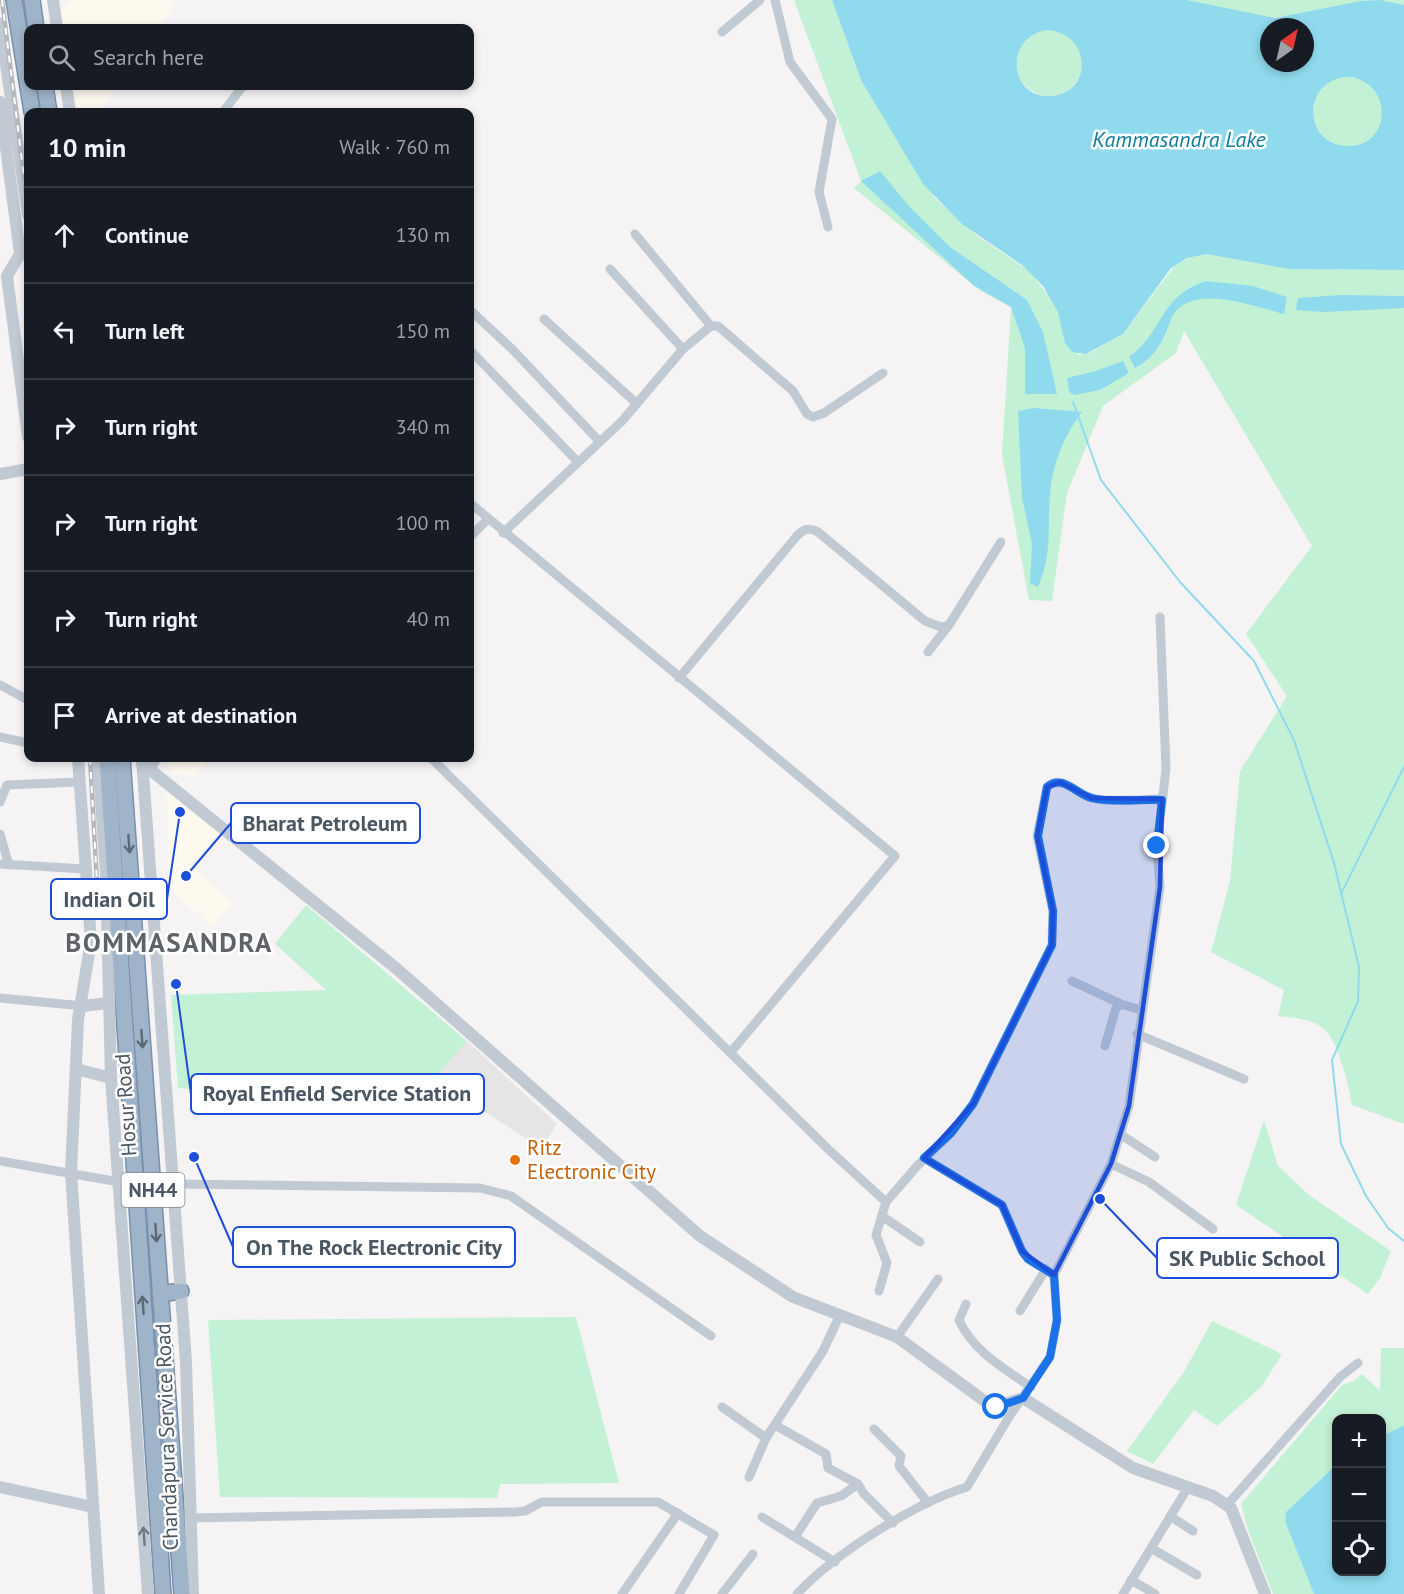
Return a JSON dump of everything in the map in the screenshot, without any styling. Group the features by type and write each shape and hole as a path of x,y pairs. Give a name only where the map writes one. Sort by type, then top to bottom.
{"highway":[{"path":"14,0 24,62"},
{"path":"32,0 35,24"},
{"path":"28,90 31,108"},
{"path":"46,90 49,108"},
{"name":"Hosur Road","path":"108,762 117,786 160,1294 182,1594"},
{"name":"Hosur Road","path":"122,762 117,786 163,1594"},
{"path":"160,1294 181,1285"}],"street":[{"path":"722,32 760,0"},
{"path":"775,0 790,62 832,118 819,192 828,227"},
{"path":"56,2 57,24"},
{"path":"0,24 20,254 7,276 24,406"},
{"path":"67,90 69,108"},
{"path":"226,108 240,90"},
{"path":"0,102 7,107 24,194"},
{"path":"635,234 711,326"},
{"path":"610,269 683,349"},
{"path":"474,314 513,350 599,441"},
{"path":"544,319 636,403"},
{"path":"503,533 662,378 683,349 711,326 718,326 793,391 807,414 813,417 824,413 884,373"},
{"path":"474,354 577,461"},
{"path":"0,474 24,470"},
{"path":"474,507 895,856 731,1052"},
{"path":"474,533 487,520"},
{"path":"679,678 796,537 802,531 810,528 818,532 925,621 941,627 949,625"},
{"path":"928,652 949,625 1001,542"},
{"path":"1020,1311 1050,1272 1111,1164 1129,1106 1137,1034 1160,887 1157,846 1166,769 1160,617"},
{"path":"0,685 24,698"},
{"path":"0,737 24,742"},
{"path":"78,762 91,941 83,1006 78,1020 71,1172 99,1594"},
{"path":"98,762 111,1078 148,1594"},
{"path":"435,762 886,1202"},
{"path":"145,764 397,969 700,1236 793,1298 897,1337 990,1405 996,1407 1027,1392"},
{"name":"Chandapura Service Road","path":"145,764 186,1362 193,1594"},
{"path":"0,802 7,785 79,782"},
{"path":"879,1291 887,1263 876,1235 886,1202 924,1158 951,1133 973,1104 1052,945 1053,911 1038,836 1047,787 1054,782 1060,782 1092,798 1162,800"},
{"path":"0,834 4,864 85,869"},
{"path":"91,941 107,941"},
{"path":"1072,981 1121,1004 1141,1010"},
{"path":"0,998 83,1006 109,1003"},
{"path":"1105,1046 1116,1008 1121,1004"},
{"path":"1137,1034 1244,1079"},
{"path":"76,1068 111,1078"},
{"path":"1120,1134 1155,1157"},
{"path":"924,1158 1002,1205 1022,1251 1028,1259 1050,1272"},
{"path":"0,1161 119,1182"},
{"path":"1111,1164 1149,1182 1213,1229"},
{"path":"174,1184 480,1188 511,1196 711,1336"},
{"path":"882,1216 920,1242"},
{"path":"797,1594 809,1581 894,1523 940,1496 967,1488 1050,1357 1057,1320 1050,1272"},
{"path":"897,1337 938,1279"},
{"path":"966,1304 958,1320 966,1336 1027,1392 1133,1468 1187,1489 1213,1496 1227,1505 1239,1524 1265,1594"},
{"path":"749,1478 766,1438 823,1351 839,1317"},
{"path":"1227,1505 1340,1377 1358,1363"},
{"path":"722,1407 766,1438"},
{"path":"775,1425 826,1454 828,1468 858,1484 864,1494 894,1523"},
{"path":"874,1430 901,1456 899,1466 928,1503"},
{"path":"795,1537 817,1503 841,1496 858,1484"},
{"path":"0,1487 93,1507"},
{"path":"1123,1594 1187,1489"},
{"path":"189,1518 514,1512 525,1511 542,1502 658,1502 714,1535 679,1594"},
{"path":"622,1594 678,1513"},
{"path":"1170,1516 1193,1532"},
{"path":"762,1517 835,1562"},
{"path":"1151,1548 1197,1575"},
{"path":"722,1594 753,1554"},
{"path":"1131,1580 1155,1594"}],"highlighted area":[{"path":"1060,782 1092,798 1162,799 1160,887 1129,1106 1111,1164 1054,1275 1022,1251 1002,1205 924,1158 973,1104 1052,945 1053,911 1037,836 1047,787"}],"shaded area":[{"path":"69,0 173,0 176,2 160,24 62,24 60,10"},
{"path":"75,90 114,90 101,108 77,108"},
{"path":"167,762 206,762 191,779 184,773 174,776 167,767"},
{"path":"167,791 218,833 191,864 232,904 211,926 169,888"},
{"path":"467,1041 557,1124 541,1148 479,1108 438,1074"}],"green space":[{"path":"794,0 832,0 861,80 935,198 975,234 1029,271 1054,303 1061,319 1065,339 1079,355 1090,353 1123,334 1176,264 1193,256 1206,254 1288,269 1404,270 1404,1124 1352,1105 1338,1053 1324,1029 1308,1021 1278,1016 1284,990 1211,952 1230,881 1240,771 1287,696 1246,634 1312,546 1184,331 1176,353 1103,406 1067,493 1052,601 1029,600 1002,455 1011,307 982,292 854,188 861,181"},
{"path":"1187,0 1404,0 1404,5 1356,5 1268,17 1232,12"},
{"path":"1049,30 1062,33 1072,40 1079,50 1082,63 1079,76 1072,86 1062,93 1049,96 1036,93 1026,86 1019,76 1016,63 1019,50 1026,40 1036,33"},
{"path":"1348,77 1361,80 1373,87 1380,99 1383,112 1380,125 1373,137 1361,144 1348,147 1335,144 1323,137 1316,125 1313,112 1316,99 1323,87 1335,80"},
{"path":"306,905 467,1041 438,1074 479,1108 178,1088 171,995 326,990 275,944"},
{"path":"1264,1120 1278,1166 1309,1195 1391,1251 1380,1278 1368,1294 1236,1205"},
{"path":"576,1317 619,1483 500,1484 497,1498 220,1497 208,1320"},
{"path":"1212,1321 1282,1354 1262,1386 1217,1426 1194,1410 1153,1464 1127,1451 1184,1372"},
{"path":"1381,1348 1404,1348 1404,1425 1386,1434 1386,1414 1332,1414 1332,1469 1286,1512 1285,1521 1314,1594 1273,1594 1248,1530 1241,1504 1342,1385 1354,1381 1362,1374 1380,1391"}],"water":[{"name":"Kammasandra Lake","path":"832,0 1187,0 1275,18 1361,1 1380,0 1404,5 1404,270 1288,269 1206,254 1187,258 1171,268 1123,334 1086,354 1072,352 1065,343 1058,312 1043,286 1022,265 962,224 923,184 861,80","holes":["1047,30 1062,33 1072,41 1079,51 1082,63 1075,85 1065,92 1051,96 1037,94 1026,88 1017,67 1018,55 1023,44 1033,35","1352,77 1366,83 1376,92 1381,104 1382,116 1371,138 1360,144 1346,146 1331,142 1321,134 1315,122 1313,110 1316,97 1324,87 1336,79"]},
{"path":"880,171 908,205 950,247 1027,300 1043,332 1057,394 1025,394 1025,348 1011,307 973,285 861,181"},
{"path":"1206,281 1253,286 1287,297 1284,314 1221,299 1190,302 1178,309 1153,354 1135,368 1129,357 1149,337 1170,305 1190,288"},
{"path":"1341,295 1404,296 1404,308 1324,312 1296,310 1298,298"},
{"path":"1123,361 1129,373 1100,390 1074,395 1069,392 1067,378"},
{"path":"1033,408 1082,412 1064,441 1053,472 1048,551 1038,587 1030,583 1032,544 1022,498 1018,411"},
{"path":"1404,1425 1404,1594 1314,1594 1285,1521 1286,1512 1332,1469 1332,1576 1386,1576 1386,1434"}],"waterway":[{"path":"1073,402 1101,480 1180,582 1254,661 1294,740 1334,863 1359,967 1358,1001 1332,1060 1341,1144 1366,1196 1388,1228 1404,1241"},
{"path":"1341,894 1404,767"}],"railway":[{"path":"2,0 24,177"},
{"path":"90,762 98,900"}],"place":[{"name":"Indian Oil","path":"180,812"},
{"name":"Bharat Petroleum","path":"186,876"},
{"name":"Royal Enfield Service Station","path":"176,984"},
{"name":"On The Rock Electronic City","path":"194,1157"},
{"name":"Ritz Electronic City","path":"515,1160"},
{"name":"SK Public School","path":"1100,1199"}],"district":[{"name":"BOMMASANDRA","path":"169,943"}],"route":[{"path":"996,1407 1023,1398 1050,1357 1057,1320 1054,1275 1028,1259 1022,1251 1002,1205 924,1158 951,1133 973,1104 1012,1030 1052,945 1053,911 1038,836 1047,787 1054,782 1060,782 1092,798 1162,800 1157,846"}]}
